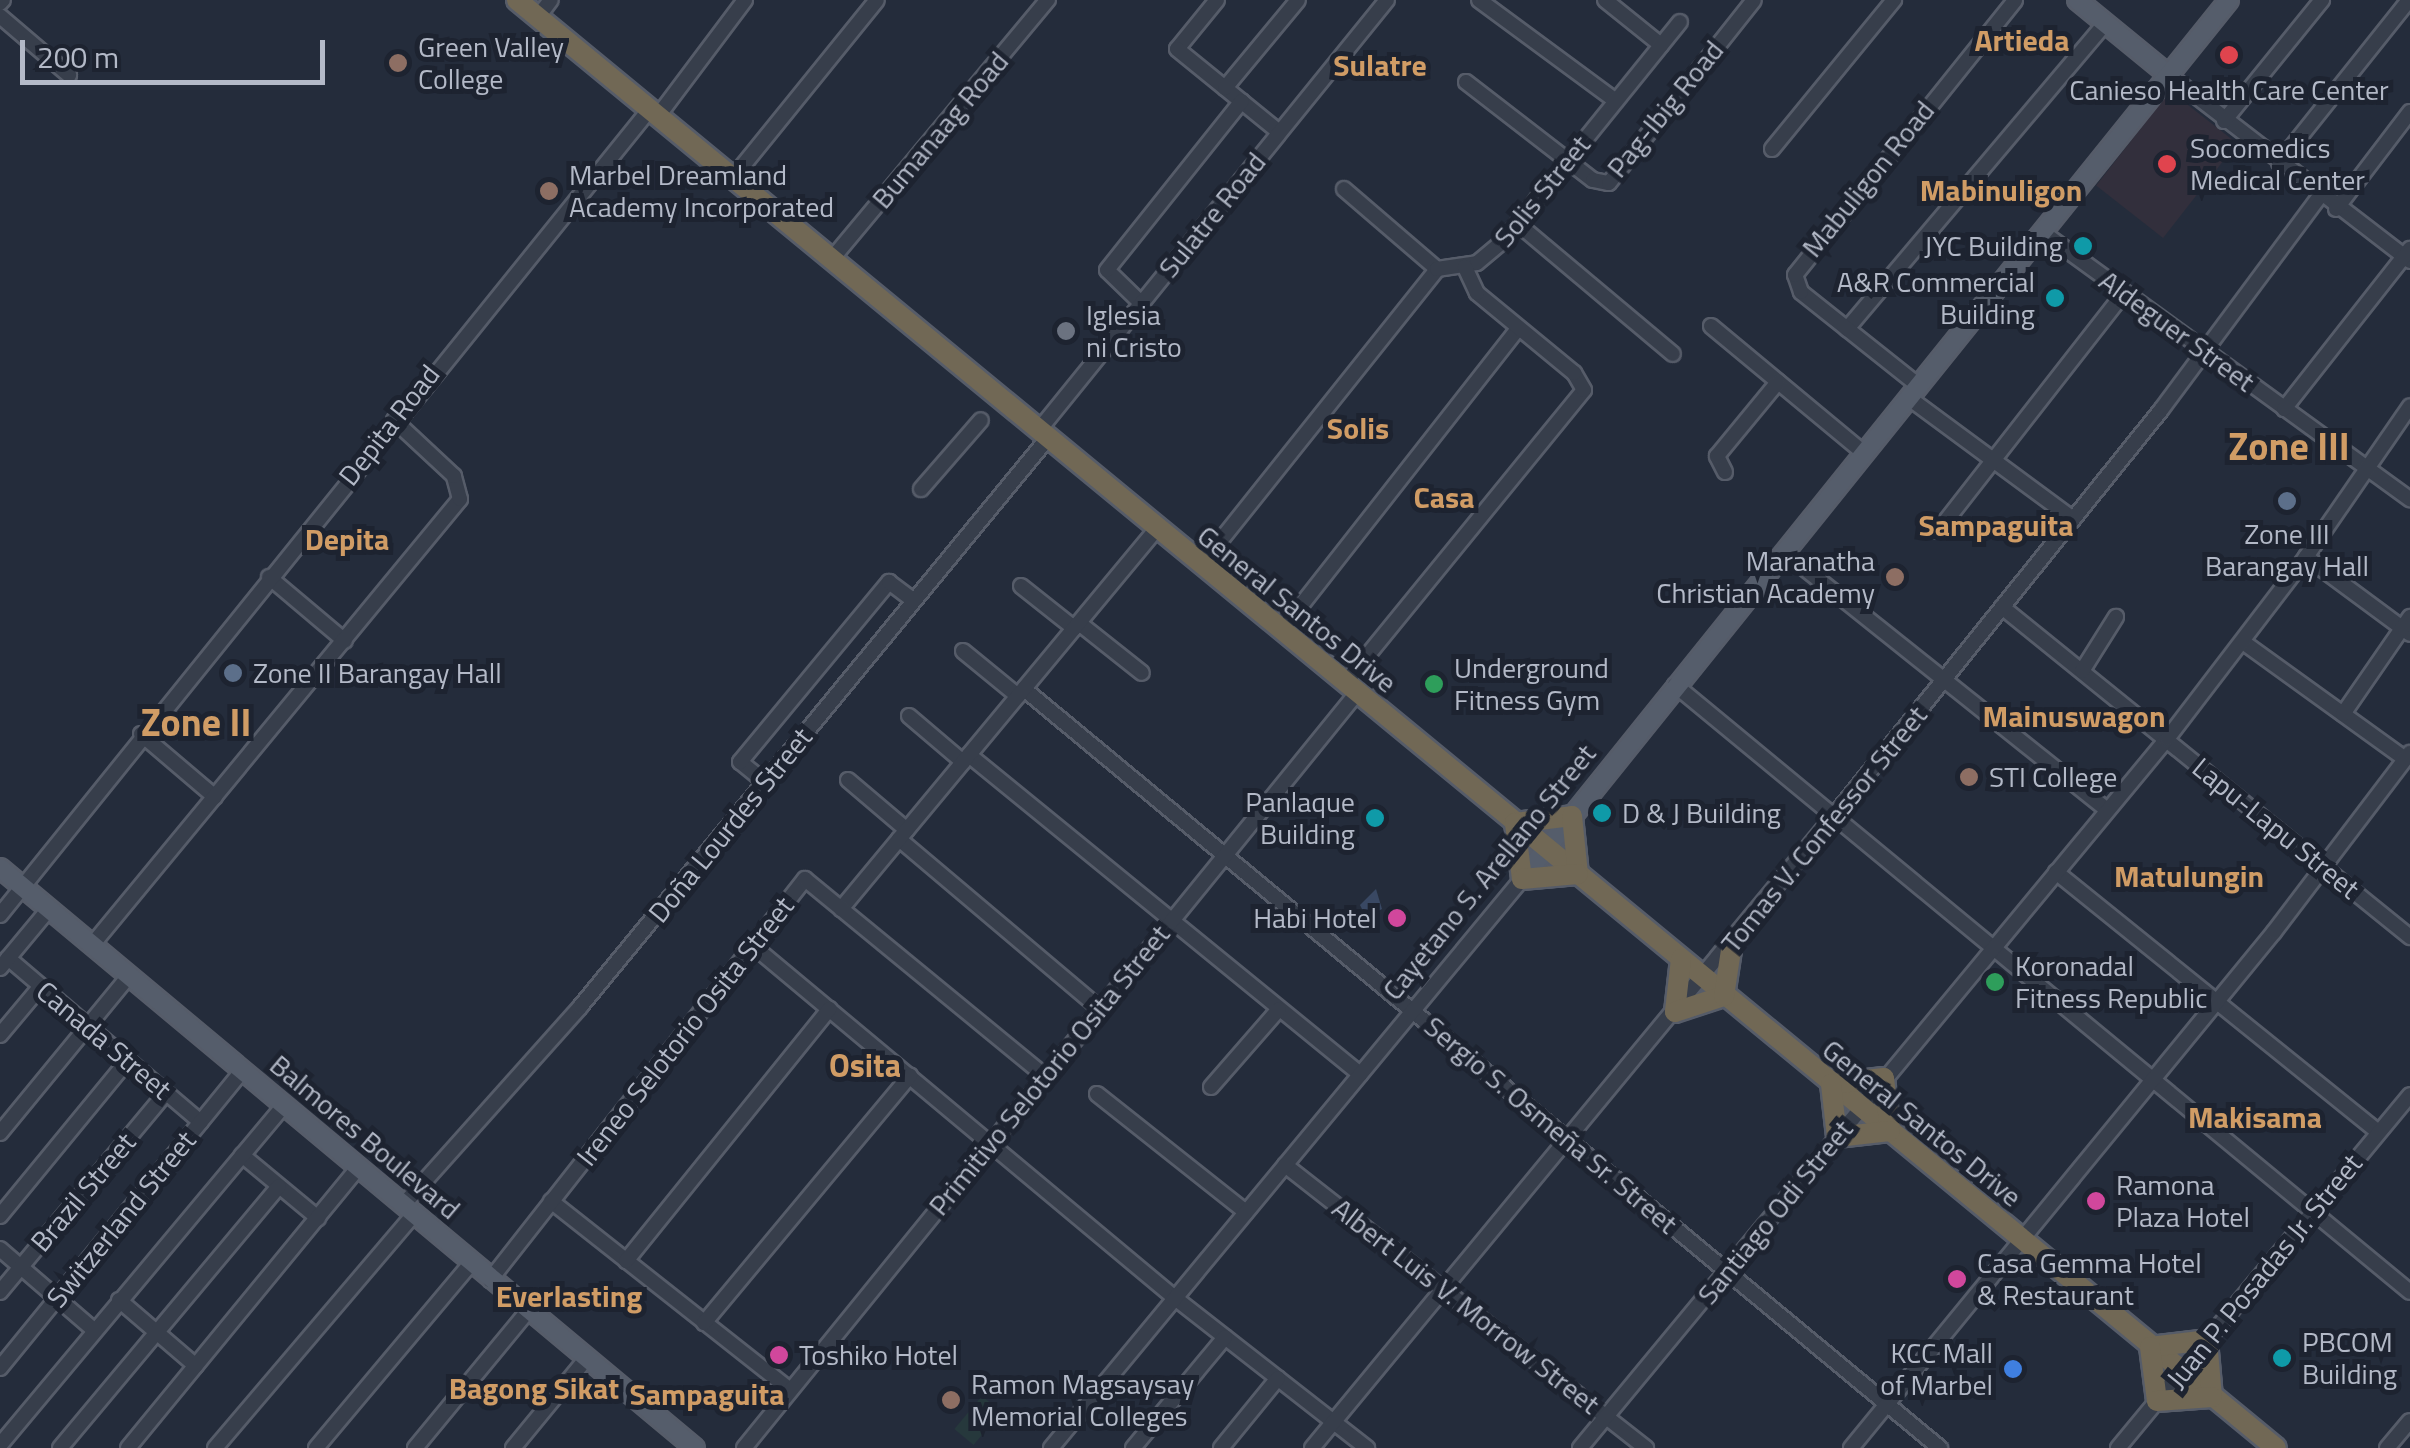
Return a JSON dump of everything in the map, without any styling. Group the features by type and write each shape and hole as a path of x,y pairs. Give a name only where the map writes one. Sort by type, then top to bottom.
{"highway":[{"name":"General Santos Drive","path":"517,0 2276,1448"},
{"path":"1572,816 1578,874 1522,879 1516,823 1572,816"},
{"path":"1681,959 1675,1012 1724,996 1732,944"},
{"path":"1884,1078 1890,1132 1836,1137 1831,1084 1884,1078"},
{"path":"2207,1340 2212,1396 2157,1401 2150,1347 2207,1340"}],"main road":[{"path":"2077,0 2170,76"},
{"name":"Cayetano S. Arellano Street","path":"1522,879 2230,0"},
{"name":"Balmores Boulevard","path":"0,868 586,1358 684,1445"}],"street":[{"path":"538,17 551,0"},
{"name":"Depita Road","path":"0,914 394,420 745,0"},
{"path":"732,178 877,0"},
{"name":"Bumanaag Road","path":"832,260 1048,0"},
{"path":"1216,0 1177,48 1279,132"},
{"path":"1226,88 1298,0"},
{"name":"Sulatre Road","path":"1043,434 1142,303 1386,0"},
{"path":"1480,0 1616,101"},
{"path":"1605,0 1661,45"},
{"name":"Pag-Ibig Road","path":"1466,82 1597,183 1613,181 1754,0"},
{"path":"1772,149 1894,0"},
{"name":"Mabuligon Road","path":"2014,0 1797,268 1801,292 1994,462 2073,518"},
{"path":"2224,121 2322,0"},
{"path":"2279,164 2409,0"},
{"path":"0,16 69,75"},
{"name":"Solis Street","path":"1437,269 1466,267 1486,258 1518,224 1680,22"},
{"path":"1847,329 2106,23"},
{"path":"2170,76 2320,197 2408,256 2284,409"},
{"path":"1142,303 1107,270 1242,102"},
{"path":"2336,209 2410,112"},
{"path":"1200,565 1437,269 1344,189"},
{"name":"Tomas V. Confessor Street","path":"1312,1448 1732,944 2205,352 2320,197"},
{"path":"1518,224 1673,354"},
{"name":"Aldeguer Street","path":"2042,232 2410,498"},
{"path":"1282,632 1520,328 1475,291 1466,267"},
{"path":"1938,531 2124,293"},
{"path":"1711,326 1864,453"},
{"name":"Primitivo Selotorio Osita Street","path":"744,1448 1225,854 1351,688 1365,658 1581,394 1583,382 1520,328"},
{"path":"1725,472 1717,456 1778,382"},
{"name":"Santiago Odi Street","path":"1580,1448 2166,739 2306,557 2410,406"},
{"path":"92,944 345,642 462,492 454,476 394,420"},
{"path":"922,489 981,420"},
{"name":"Doña Lourdes Street","path":"215,1448 914,601 1043,434"},
{"name":"Ireneo Selotorio Osita Street","path":"490,1280 805,878 841,909 1157,529"},
{"path":"1784,552 2108,810"},
{"path":"2306,557 2407,626 2343,714"},
{"path":"269,577 345,642"},
{"path":"765,782 740,762 889,582 914,601"},
{"path":"1021,586 1142,672"},
{"name":"Lapu-Lapu Street","path":"2002,607 2410,937"},
{"path":"2082,671 2116,617"},
{"path":"1850,1448 2217,1002 2408,756 2243,642"},
{"name":"Sergio S. Osmeña Sr. Street","path":"963,651 1021,692 1225,854 1940,1448"},
{"path":"1675,685 2410,1292"},
{"path":"910,716 1360,1074"},
{"path":"141,734 215,797"},
{"path":"848,780 1099,1008"},
{"path":"2056,872 2378,1132"},
{"name":"Cayetano S. Arellano Street","path":"1051,1448 1522,879"},
{"path":"4,963 49,909"},
{"path":"841,909 1044,1075"},
{"path":"752,945 1175,1298 1366,1448"},
{"name":"Canada Street","path":"4,963 41,986 201,1122"},
{"path":"0,1133 129,976"},
{"path":"0,1036 41,986"},
{"path":"626,1261 828,1008"},
{"path":"1211,1086 1280,1009"},
{"path":"0,1216 128,1060"},
{"name":"Switzerland Street","path":"0,1368 242,1071"},
{"path":"704,1323 910,1076"},
{"name":"Brazil Street","path":"0,1292 166,1092"},
{"path":"1097,1094 1246,1212"},
{"name":"Juan P. Posadas Jr. Street","path":"2118,1448 2410,1094"},
{"path":"1,1446 284,1105"},
{"path":"242,1154 318,1218"},
{"name":"Albert Luis V. Morrow Street","path":"1285,1165 1646,1448"},
{"path":"128,1448 359,1167"},
{"path":"60,1448 279,1186"},
{"path":"551,1201 790,1390"},
{"path":"0,1249 94,1330"},
{"path":"316,1448 470,1263"},
{"path":"119,1300 196,1366"},
{"path":"415,1448 528,1311"},
{"path":"1133,1448 1225,1336"},
{"path":"513,1448 586,1358"},
{"path":"1221,1448 1278,1378"},
{"path":"2387,1448 2410,1420"}],"shaded area":[{"name":"Socomedics Medical Center","path":"2170,91 2237,143 2163,238 2096,186"},
{"path":"982,1396 1001,1412 974,1445 954,1429"}],"water":[{"path":"1376,889 1382,909 1366,917 1360,905"}],"place":[{"name":"Canieso Health Care Center","path":"2229,55"},
{"name":"Green Valley College","path":"398,63"},
{"name":"Socomedics Medical Center","path":"2167,164"},
{"name":"Marbel Dreamland Academy Incorporated","path":"549,191"},
{"name":"JYC Building","path":"2083,246"},
{"name":"A&R Commercial Building","path":"2055,298"},
{"name":"Iglesia ni Cristo","path":"1066,331"},
{"name":"Zone III Barangay Hall","path":"2287,501"},
{"name":"Maranatha Christian Academy","path":"1895,577"},
{"name":"Zone II Barangay Hall","path":"233,673"},
{"name":"Underground Fitness Gym","path":"1434,684"},
{"name":"STI College","path":"1969,777"},
{"name":"D & J Building","path":"1602,813"},
{"name":"Panlaque Building","path":"1375,818"},
{"name":"Habi Hotel","path":"1397,918"},
{"name":"Koronadal Fitness Republic","path":"1995,982"},
{"name":"Ramona Plaza Hotel","path":"2096,1201"},
{"name":"Casa Gemma Hotel & Restaurant","path":"1957,1279"},
{"name":"Toshiko Hotel","path":"779,1355"},
{"name":"PBCOM Building","path":"2282,1358"},
{"name":"KCC Mall of Marbel","path":"2013,1369"},
{"name":"Ramon Magsaysay Memorial Colleges","path":"951,1400"}],"district":[{"name":"Artieda","path":"2022,40"},
{"name":"Sulatre","path":"1380,65"},
{"name":"Mabinuligon","path":"2001,190"},
{"name":"Solis","path":"1358,428"},
{"name":"Zone III","path":"2289,447"},
{"name":"Casa","path":"1444,497"},
{"name":"Sampaguita","path":"1996,525"},
{"name":"Depita","path":"347,539"},
{"name":"Mainuswagon","path":"2074,716"},
{"name":"Zone II","path":"196,723"},
{"name":"Matulungin","path":"2189,876"},
{"name":"Osita","path":"865,1065"},
{"name":"Makisama","path":"2255,1117"},
{"name":"Everlasting","path":"569,1296"},
{"name":"Bagong Sikat","path":"534,1388"},
{"name":"Sampaguita","path":"707,1394"}]}
